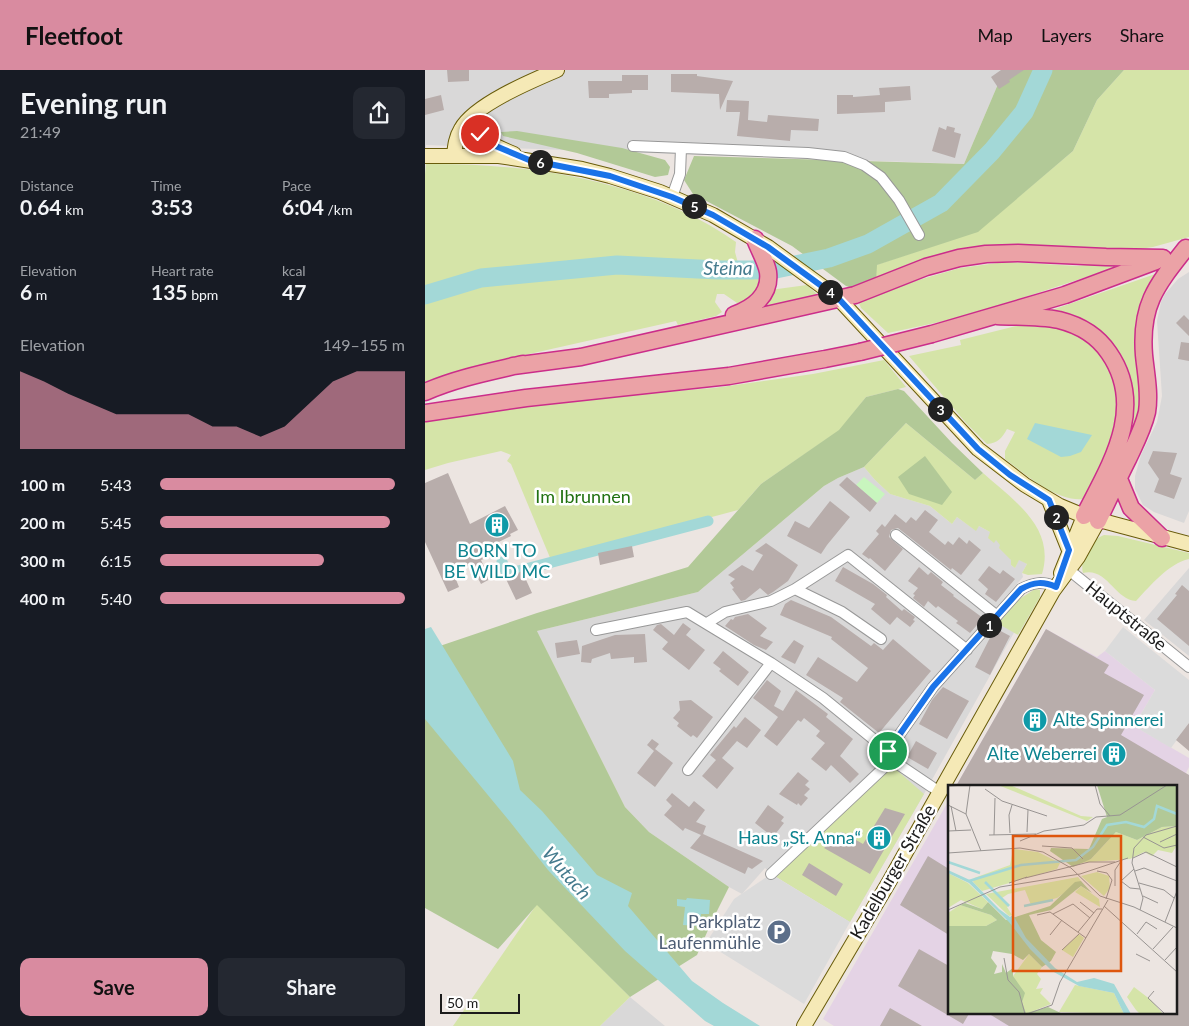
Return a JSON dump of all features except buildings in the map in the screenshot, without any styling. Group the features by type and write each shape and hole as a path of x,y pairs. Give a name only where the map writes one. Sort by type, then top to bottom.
{"highway":[{"path":"425,392 443,384 477,374 732,316 753,307 765,292 768,272 760,245"},
{"path":"425,413 525,398 720,377 825,359 933,334 997,316 1099,284 1187,248"},
{"path":"1091,519 1119,479 1141,432 1146,415 1148,386 1144,342 1148,305 1162,280 1187,248"},
{"path":"513,366 581,357 855,294 926,267 959,258 986,254 1018,253 1163,258"},
{"path":"997,316 1057,320 1076,325 1092,334 1116,363 1123,380 1125,418 1121,436 1091,519"},
{"path":"1119,479 1131,508 1162,538"}],"main road":[{"path":"454,155 456,138 461,128 509,93 557,70"},
{"path":"473,155 473,137 477,116"},
{"path":"477,116 480,134 486,142 529,160"},
{"path":"425,156 473,155 529,160 610,176 672,197 713,215 814,280 838,298 978,449 1010,475 1049,500 1091,519 1189,544"},
{"path":"1049,500 1069,550"},
{"name":"Kadelburger Straße","path":"1066,568 1069,550 1091,519"},
{"name":"Kadelburger Straße","path":"804,1026 889,882 1066,568 1086,544 1091,519"}],"street":[{"path":"633,146 807,153 844,157 864,166 881,177 899,200 919,236"},
{"path":"672,197 681,174 681,148"},
{"path":"895,535 997,616"},
{"path":"707,623 725,612 771,601 795,589 848,555 967,650"},
{"name":"Hauptstraße","path":"1066,568 1189,667"},
{"path":"771,874 890,755 933,687 1021,589 1029,584 1038,582 1056,587"},
{"path":"795,589 842,612 881,638"},
{"path":"596,630 687,612 771,663 823,698 890,755 939,791"},
{"path":"688,770 771,663"}],"shaded area":[{"path":"425,70 1004,70 964,164 426,145 425,174"},
{"path":"1189,272 1189,511 1184,523 1154,512 1143,505 1135,489 1135,476 1141,455 1157,422 1162,396 1157,321 1161,302 1165,294 1178,279"},
{"path":"864,467 890,494 930,506 952,524 957,517 975,530 979,526 990,532 1001,545 1011,560 1011,565 1015,568 1019,559 1027,564 1022,573 1023,577 992,612 1016,629 850,922 773,875 765,868 742,894 649,832 625,807 537,631 698,592 824,486"},
{"path":"1189,568 1189,656 1144,620"},
{"path":"1123,627 1189,680 1189,723 1171,748 1134,726 1155,690 1105,651"},
{"path":"1046,629 1097,657 1105,651 1155,690 1134,726 1189,758 1189,767 1186,773 1189,775 1189,1026 834,1026 823,1019 948,802 948,1014 1177,1014 1177,785 957,785"},
{"name":"Parkplatz Laufenmühle","path":"771,874 850,922 804,1004 706,943 734,899"},
{"path":"630,997 665,1026 600,1026"}],"green space":[{"path":"1004,70 1124,70 1097,100 1073,151 978,232 877,265 876,281 852,288 846,286 792,246 693,194 684,180 694,156 964,164"},
{"path":"1124,70 1189,70 1189,237 1153,247 1133,250 1054,248 876,281 876,265 978,231 1073,151 1097,100"},
{"path":"517,131 622,148 665,160 670,167 668,175 655,177 577,153 503,136 501,132"},
{"path":"426,164 506,167 547,172 627,190 665,204 702,221 736,242 735,252 738,263 756,262 759,282 755,292 740,305 724,294 717,294 715,302 722,312 716,316 678,325 676,321 471,367 425,384"},
{"path":"1005,262 1077,266 1116,262 1117,267 949,320 888,333 861,308 859,303 871,295 891,288 960,268"},
{"path":"1161,272 1146,296 1142,393 1136,430 1112,470 1124,368 1052,310"},
{"path":"807,285 818,295 817,297 756,310 770,290"},
{"path":"1016,326 1056,326 1083,337 1101,352 1112,371 1120,407 1113,442 1090,492 1083,499 1073,499 1052,492 1005,459 1005,451 1015,432 1007,429 999,439 987,444 966,423 909,356 961,345 960,340"},
{"name":"Im Ibrunnen","path":"884,360 906,387 866,397 840,430 761,484 738,510 551,560 511,464 507,461 511,455 501,451 425,470 425,422 463,415 612,396 714,388 813,374"},
{"path":"898,389 904,391 952,443 983,473 975,480 906,423 864,467 824,486 698,592 537,631 625,807 649,832 729,887 697,955 630,997 537,905 498,949 425,908 425,651 537,613 688,567 761,484 839,430 866,397"},
{"path":"906,423 975,480 983,473 1019,504 1029,516 1043,542 1045,557 1042,574 1028,575 1022,573 1027,564 1019,560 1015,568 1011,565 1011,560 999,548 1000,545 996,540 994,543 988,538 990,532 979,526 976,531 957,517 952,524 930,506 890,494 875,480 864,467"},
{"path":"925,456 952,492 942,505 909,494 898,477"},
{"path":"864,477 885,494 877,503 856,485"},
{"path":"1104,535 1118,536 1189,553 1189,559 1167,570 1136,601 1122,595 1098,575 1091,572 1083,573 1084,556 1095,541"},
{"path":"1035,589 1040,590 1040,597 1018,635 997,623 1015,602"},
{"path":"892,766 924,794 850,922 773,875"},
{"path":"537,904 630,997 600,1026 453,1026"}],"water":[{"path":"1035,423 1092,435 1081,452 1061,457 1027,439"},
{"name":"Wutach","path":"431,627 513,761 520,790 542,811 597,875 632,893 628,906 692,981 760,1026 714,1026 705,1021 625,951 548,870 425,719 425,629"},
{"path":"687,898 710,900 709,914 701,914 700,926 683,925 685,907 677,906 677,899 686,900"}],"waterway":[{"name":"Steina","path":"425,295 481,278 617,265 718,270 776,269 829,258 868,244 941,203 992,151 1024,112 1043,70"},
{"path":"502,562 507,574 708,521"}],"place":[{"name":"BORN TO BE WILD MC","path":"497,525"},
{"name":"Alte Spinnerei","path":"1035,720"},
{"name":"Alte Weberrei","path":"1114,754"},
{"name":"Haus „St. Anna“","path":"879,838"},
{"name":"Parkplatz Laufenmühle","path":"779,932"}],"route":[{"path":"480,134 486,142 529,160 582,169 660,192 713,215 768,247 838,298 978,449 1010,475 1049,500 1069,550 1056,587 1038,582 1029,584 1021,589 933,687 888,751"}]}
